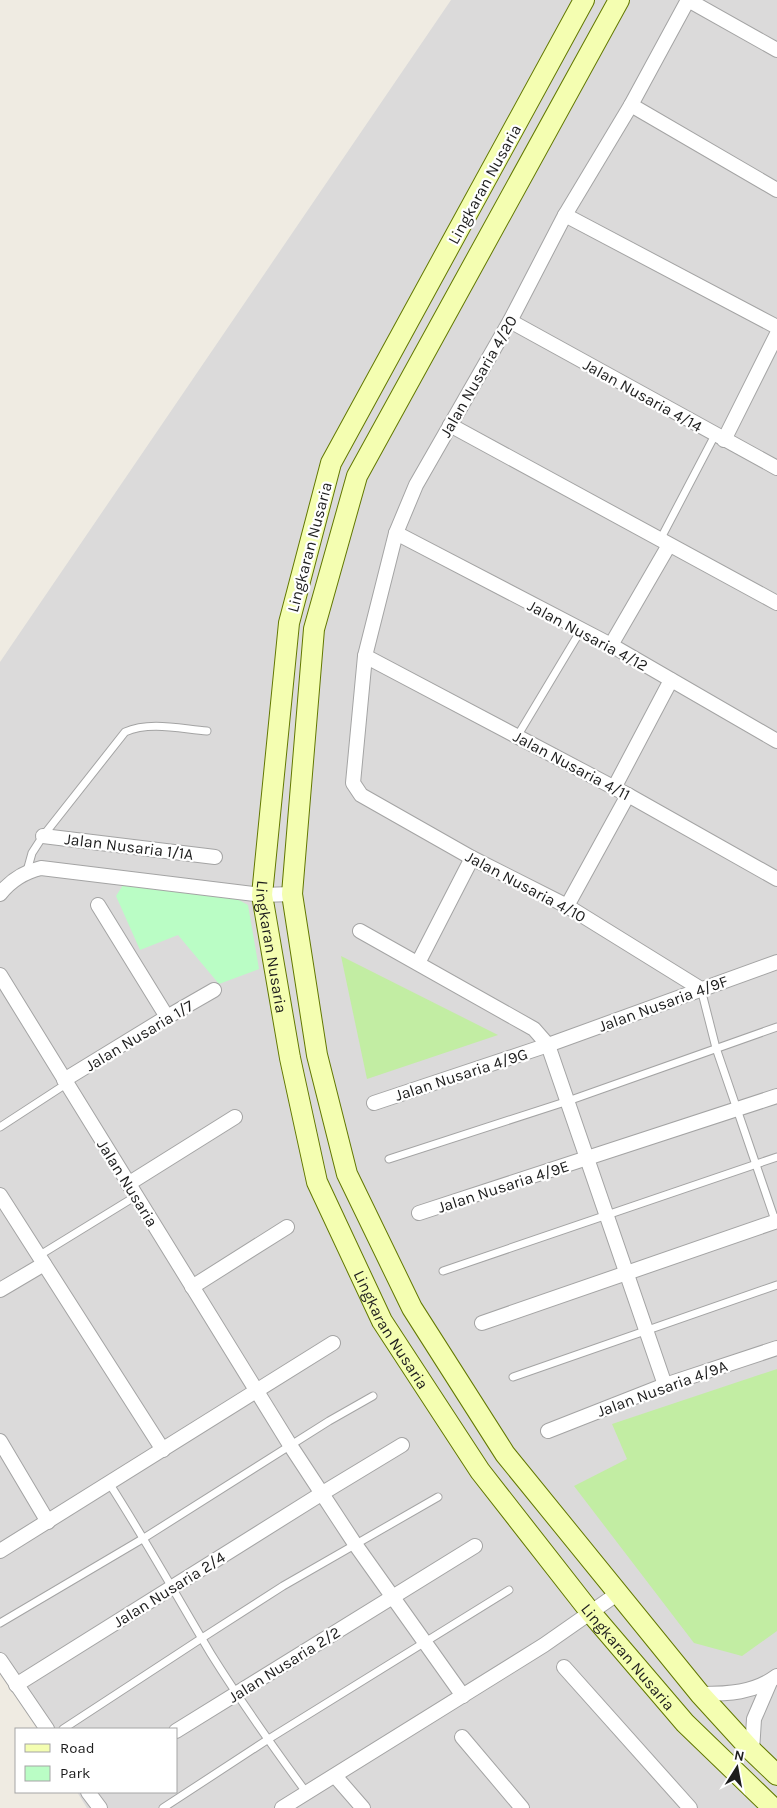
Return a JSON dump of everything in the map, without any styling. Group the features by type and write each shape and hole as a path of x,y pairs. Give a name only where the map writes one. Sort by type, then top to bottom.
{"main road":[{"name":"Lingkaran Nusaria","path":"584,0 331,463 289,623 262,895 290,1058 317,1182 382,1321 480,1471 591,1613 684,1722 773,1808"},
{"name":"Lingkaran Nusaria","path":"619,0 357,476 314,628 292,894 317,1055 347,1174 412,1308 504,1454 700,1694 752,1751 777,1775"}],"street":[{"path":"688,0 777,50"},
{"name":"Jalan Nusaria 4/20","path":"353,783 366,656 396,533 416,485 510,321 565,215 630,105 688,0"},
{"path":"630,105 777,190"},
{"path":"565,215 777,327"},
{"name":"Jalan Nusaria 4/14","path":"510,321 777,468"},
{"path":"720,437 777,334"},
{"path":"450,425 777,602"},
{"name":"Jalan Nusaria 4/12","path":"396,533 611,645 777,740"},
{"path":"611,645 664,542"},
{"name":"Jalan Nusaria 4/11","path":"366,656 518,735 777,879"},
{"path":"614,788 671,680"},
{"name":"Jalan Nusaria 4/10","path":"353,783 361,795 472,858 567,906 701,989"},
{"path":"567,906 628,795"},
{"name":"Jalan Nusaria 1/1A","path":"44,836 215,857"},
{"path":"418,963 472,858"},
{"path":"0,894 16,878 27,871 42,868 262,895 292,894"},
{"path":"98,905 167,1017"},
{"path":"360,931 534,1029 548,1045 665,1385"},
{"name":"Jalan Nusaria 4/9F","path":"548,1045 777,962"},
{"name":"Jalan Nusaria","path":"0,975 290,1446 355,1544 462,1696"},
{"name":"Jalan Nusaria 1/7","path":"65,1082 167,1017 214,990"},
{"name":"Jalan Nusaria 4/9G","path":"374,1103 548,1045"},
{"name":"Jalan Nusaria 4/9E","path":"419,1213 777,1096"},
{"path":"132,1190 236,1117"},
{"path":"0,1195 164,1450"},
{"path":"482,1323 776,1223"},
{"path":"192,1287 287,1227"},
{"path":"0,1290 42,1259"},
{"path":"0,1551 334,1343"},
{"name":"Jalan Nusaria 4/9A","path":"548,1431 665,1385 777,1348"},
{"path":"0,1441 48,1522"},
{"name":"Jalan Nusaria 2/4","path":"16,1685 402,1445"},
{"name":"Jalan Nusaria 2/2","path":"178,1730 475,1546"},
{"path":"282,1808 462,1696 591,1613 617,1594"},
{"path":"0,1660 46,1728"},
{"path":"564,1667 690,1808"},
{"path":"700,1694 728,1694 749,1690 773,1679"},
{"path":"752,1751 754,1719 773,1679"},
{"path":"462,1737 522,1808"},
{"path":"335,1776 363,1808"},
{"path":"89,1793 100,1808"}],"lane":[{"path":"664,542 720,437"},
{"path":"518,735 581,630"},
{"path":"27,871 32,853 125,732 149,726 207,731"},
{"path":"701,989 716,1048 776,1223"},
{"path":"389,1159 568,1102 777,1027"},
{"path":"0,1127 65,1082"},
{"path":"443,1271 777,1157"},
{"path":"42,1259 132,1190"},
{"path":"513,1376 777,1284"},
{"path":"0,1623 144,1538 329,1421 373,1396"},
{"path":"109,1483 144,1538 236,1694 267,1740 306,1792"},
{"path":"65,1728 283,1586 438,1497"},
{"path":"163,1808 267,1740 509,1590"}],"shaded area":[{"path":"451,0 777,0 777,1808 87,1808 78,1793 178,1793 178,1728 37,1728 0,1674 0,662"}],"green space":[{"path":"123,885 237,899 248,905 259,969 219,984 178,935 140,950 116,896"},
{"path":"341,956 498,1035 367,1079"},
{"path":"777,1369 777,1631 742,1656 694,1643 574,1486 627,1459 612,1424"}]}
